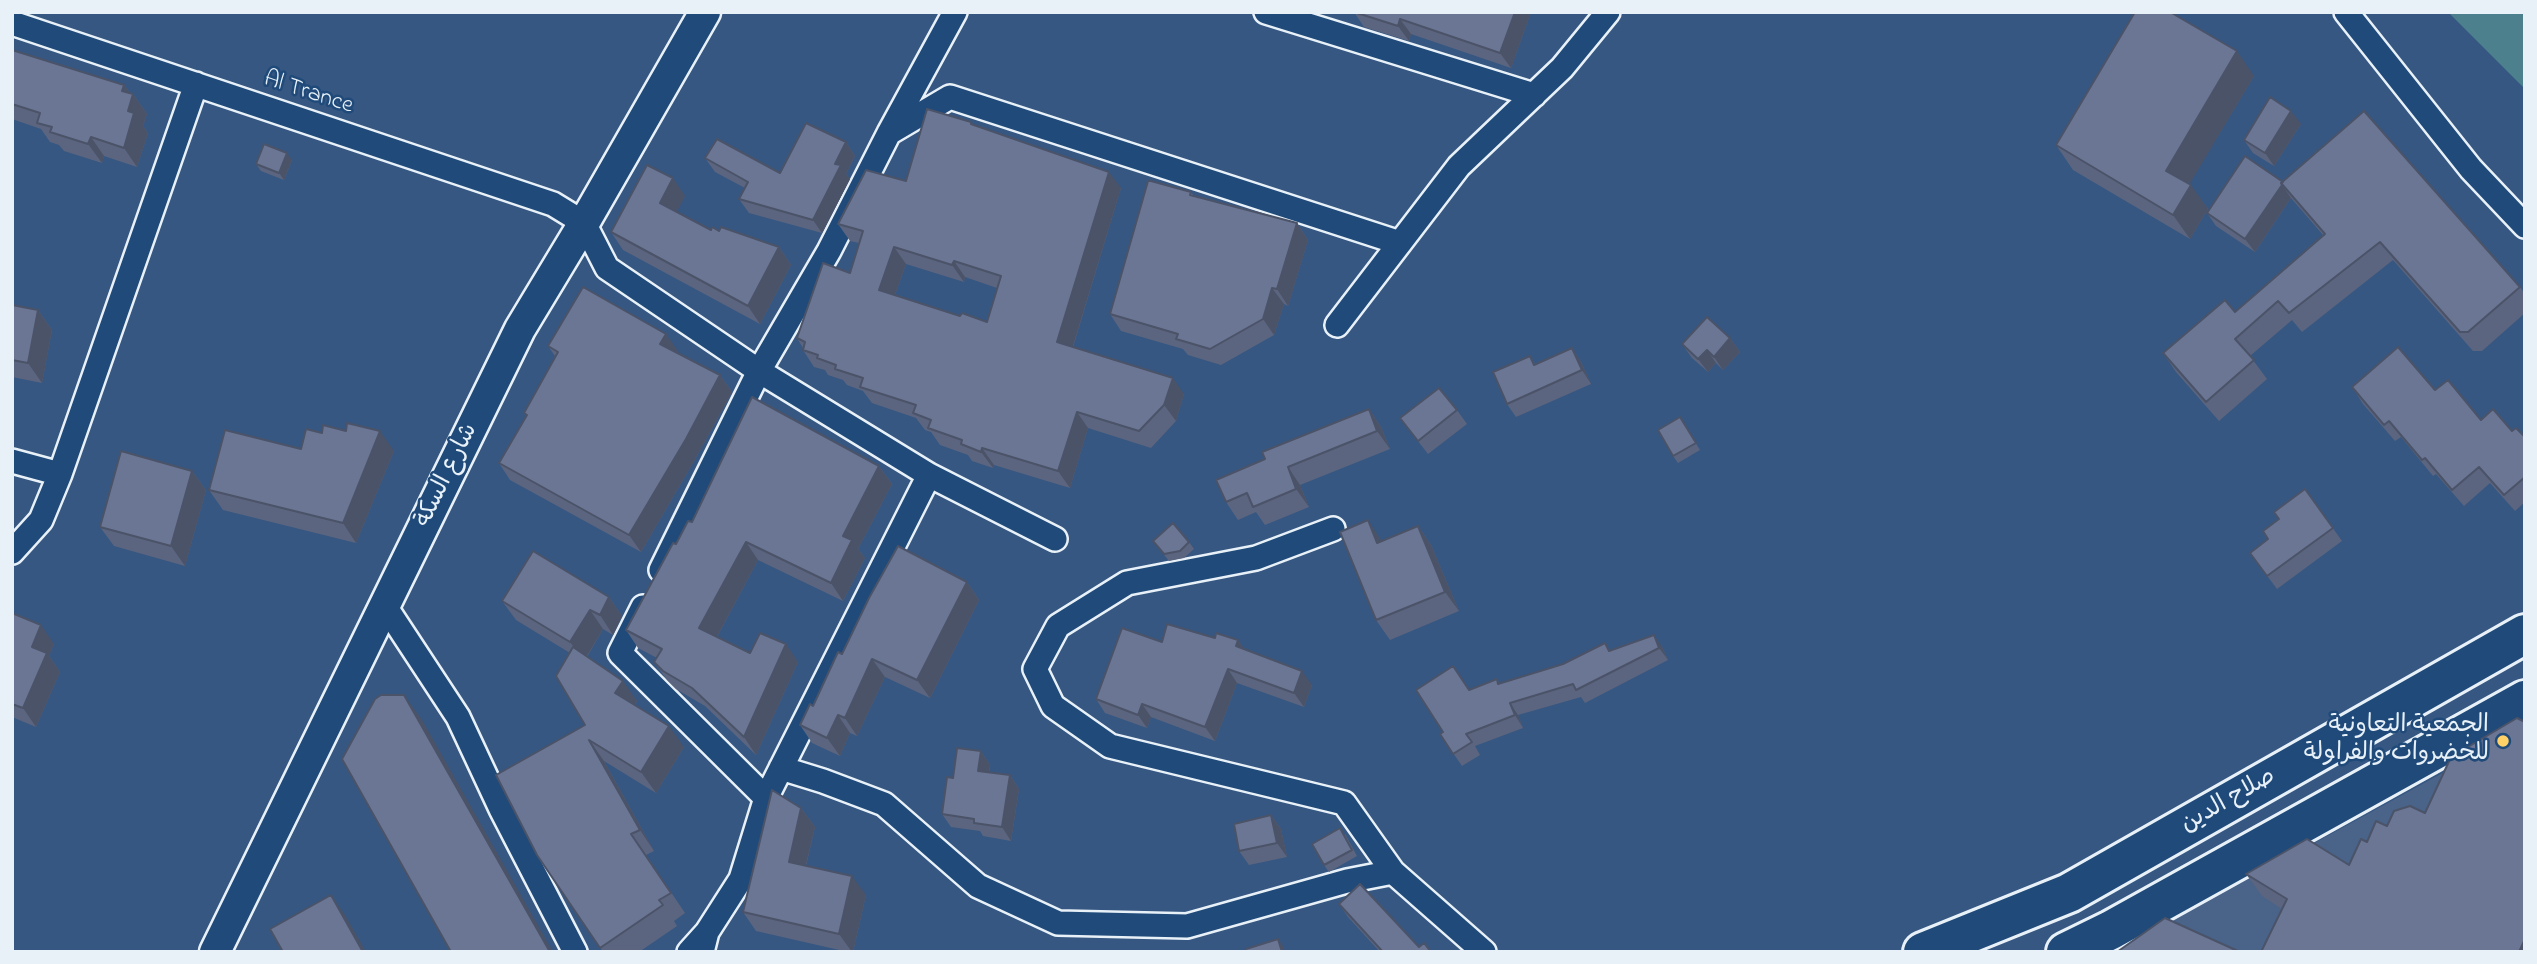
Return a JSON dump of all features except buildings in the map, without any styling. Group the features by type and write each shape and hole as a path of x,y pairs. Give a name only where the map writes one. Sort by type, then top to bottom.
{"highway":[{"name":"صلاح الدين","path":"1923,952 2069,893 2525,634"},
{"path":"2066,952 2525,700"}],"street":[{"name":"شارع السكة","path":"215,952 520,329 705,12"},
{"path":"766,798 620,653 759,371 829,251 955,12"},
{"path":"1266,12 1534,95"},
{"path":"1337,325 1460,166 1562,68 1608,12"},
{"path":"2346,12 2471,169 2525,226"},
{"name":"Al Trance","path":"12,23 553,204 584,223"},
{"path":"12,552 41,520 61,474 196,85"},
{"path":"889,133 950,97 1401,243"},
{"path":"584,223 607,268 759,371 929,475 1055,539"},
{"path":"12,461 61,474"},
{"path":"689,952 705,942 741,879 766,798 929,475"},
{"path":"1333,529 1256,558 1127,583 1058,626 1035,669 1053,706 1110,746 1344,803 1393,872 1484,952"},
{"path":"385,606 458,717 500,809 575,952"},
{"path":"781,768 884,804 978,886 1058,923 1187,926 1347,881 1393,872"}],"shaded area":[{"path":"2525,728 2525,952 2115,952"}],"green space":[{"path":"2448,12 2525,12 2525,89"}],"place":[{"name":"الجمعية التعاونية للخضروات والفراولة","path":"2503,741"}]}
